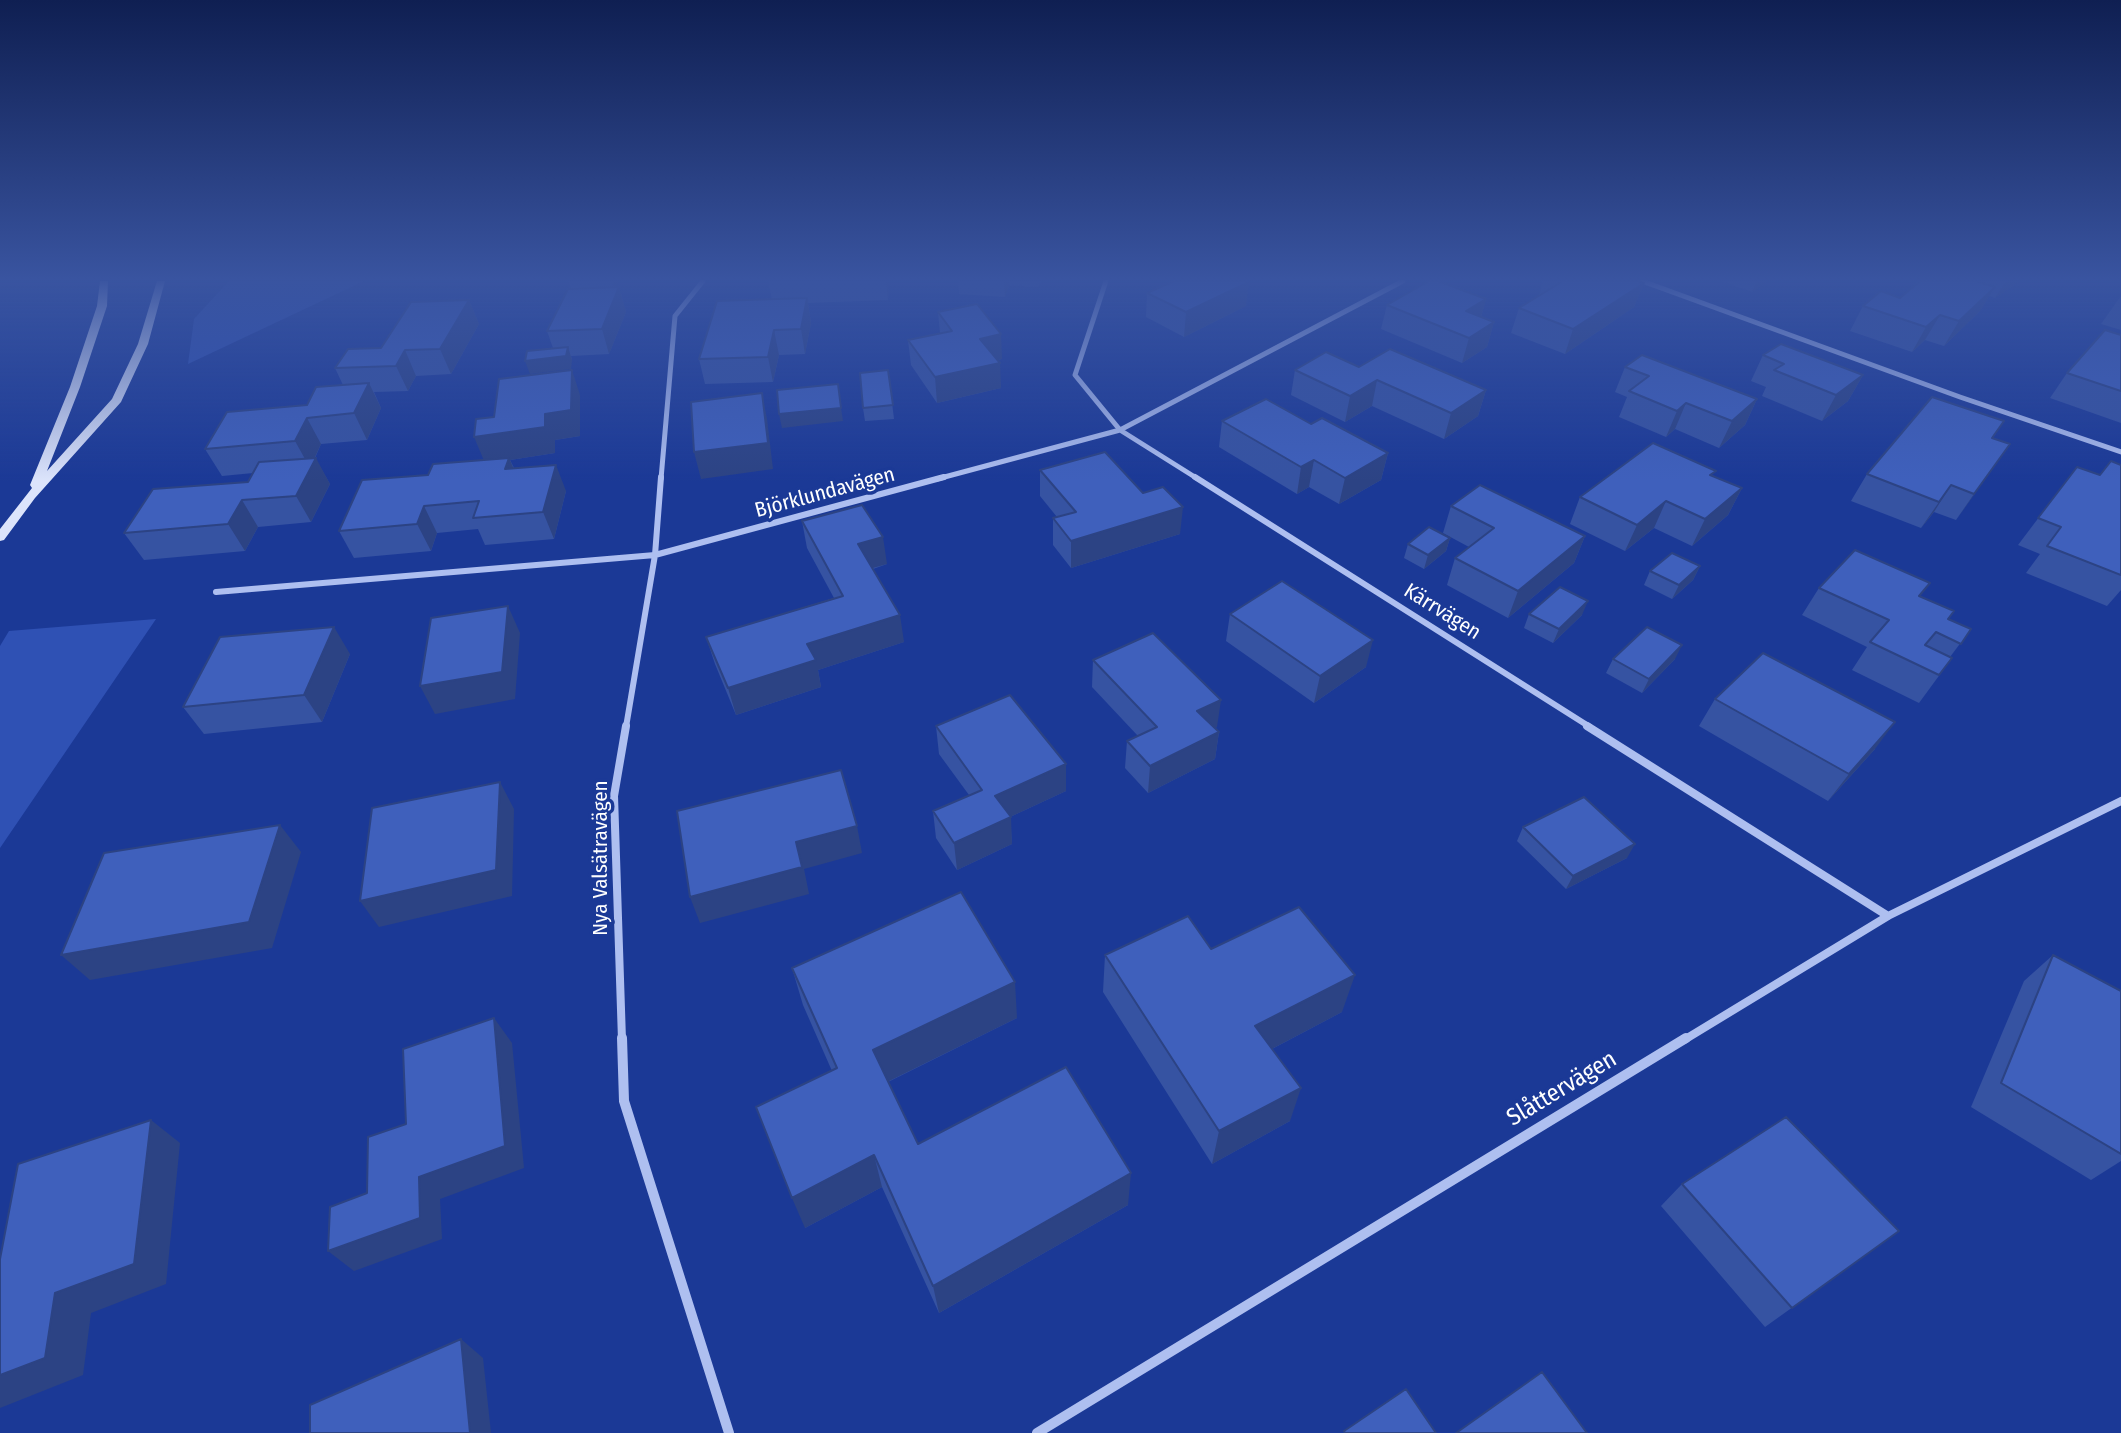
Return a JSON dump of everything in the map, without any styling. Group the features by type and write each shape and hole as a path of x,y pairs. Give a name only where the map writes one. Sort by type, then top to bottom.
{"main road":[{"path":"31,496 88,348"},
{"path":"0,537 31,496 117,400 141,348"}],"street":[{"name":"Nya Valsätravägen","path":"672,348 655,555 614,796 624,1101 729,1433"},
{"name":"Kärrvägen","path":"1084,348 1075,375 1120,430 1888,915"},
{"name":"Björklundavägen","path":"216,592 655,555 1120,430 1276,348"},
{"path":"1825,348 2121,452"},
{"name":"Slåttervägen","path":"1037,1433 1888,915 2121,801"}],"shaded area":[{"path":"190,348 222,348 188,364"},
{"path":"156,619 0,848 0,646 9,631"}],"building":[{"path":"441,348 405,350 396,366 335,368 348,349"},
{"path":"568,348 566,356 525,361 527,351"},
{"path":"702,348 770,348 768,357 699,359"},
{"path":"914,348 987,348 1000,363 935,377"},
{"path":"1775,348 1791,348 1863,375 1836,395 1774,370 1784,364 1763,355"},
{"path":"2089,348 2121,348 2121,391 2067,373"},
{"path":"1390,349 1486,390 1451,413 1377,380 1350,396 1295,370 1326,352 1359,367"},
{"path":"1642,355 1757,399 1732,421 1686,403 1677,411 1629,391 1649,376 1625,367"},
{"path":"572,370 571,410 545,414 545,427 474,437 476,419 494,417 499,379"},
{"path":"888,370 893,405 863,408 860,373"},
{"path":"369,383 354,413 307,418 295,441 205,449 227,412 307,405 316,387"},
{"path":"838,384 841,408 779,414 777,390"},
{"path":"762,393 768,443 694,452 691,402"},
{"path":"1932,397 2004,421 1992,438 2010,444 1974,494 1951,485 1939,502 1867,474"},
{"path":"1266,399 1311,424 1322,418 1388,453 1345,478 1314,460 1301,467 1222,421"},
{"path":"1653,443 1716,471 1710,475 1742,488 1705,519 1666,501 1637,525 1580,497"},
{"path":"1105,452 1143,493 1163,487 1183,507 1071,541 1053,518 1076,512 1040,470"},
{"path":"316,458 296,496 242,500 228,524 124,533 153,489 248,482 259,462"},
{"path":"509,458 505,469 556,465 543,512 473,518 479,501 424,506 417,524 339,531 362,480 428,475 433,464"},
{"path":"2111,461 2121,465 2121,575 2047,546 2061,527 2038,518 2077,467 2100,475"},
{"path":"1480,485 1585,536 1518,591 1455,558 1494,528 1451,506"},
{"path":"862,505 883,537 858,544 900,615 807,644 816,660 728,688 706,637 843,596 802,521"},
{"path":"1429,527 1450,538 1428,555 1408,544"},
{"path":"1855,550 1930,583 1919,596 1954,611 1948,619 1971,629 1961,644 1936,632 1925,645 1952,658 1939,675 1870,642 1889,620 1819,588"},
{"path":"1672,553 1700,566 1679,585 1650,571"},
{"path":"1282,581 1373,640 1320,676 1230,614"},
{"path":"1560,587 1588,601 1559,629 1529,614"},
{"path":"508,606 502,672 420,686 431,618"},
{"path":"334,627 304,695 183,707 220,637"},
{"path":"1647,627 1682,645 1649,679 1613,659"},
{"path":"1153,633 1221,700 1197,711 1219,732 1150,766 1127,741 1157,727 1093,660"},
{"path":"1763,653 1895,722 1849,774 1715,699"},
{"path":"1010,695 1066,764 995,796 1011,817 954,843 933,811 982,790 936,726"},
{"path":"841,770 857,826 796,842 802,867 690,897 677,811"},
{"path":"500,782 496,870 360,901 372,808"},
{"path":"1584,797 1635,844 1573,876 1523,827"},
{"path":"280,825 249,922 61,955 104,853"},
{"path":"961,892 1015,982 873,1050 918,1144 1066,1067 1131,1173 933,1286 874,1155 792,1198 756,1107 837,1068 792,968"},
{"path":"1299,907 1355,975 1255,1026 1301,1088 1219,1131 1105,955 1188,916 1211,949"},
{"path":"2053,955 2121,991 2121,1154 2001,1083"},
{"path":"494,1018 505,1146 419,1177 420,1218 328,1251 330,1207 367,1193 368,1137 406,1124 403,1049"},
{"path":"1786,1117 1899,1231 1792,1308 1682,1184"},
{"path":"151,1120 134,1264 55,1293 45,1358 0,1375 0,1259 18,1164"},
{"path":"461,1339 470,1433 310,1433 310,1405"},
{"path":"1542,1372 1587,1433 1456,1433"},
{"path":"1406,1389 1436,1433 1345,1433 1344,1431"}]}
